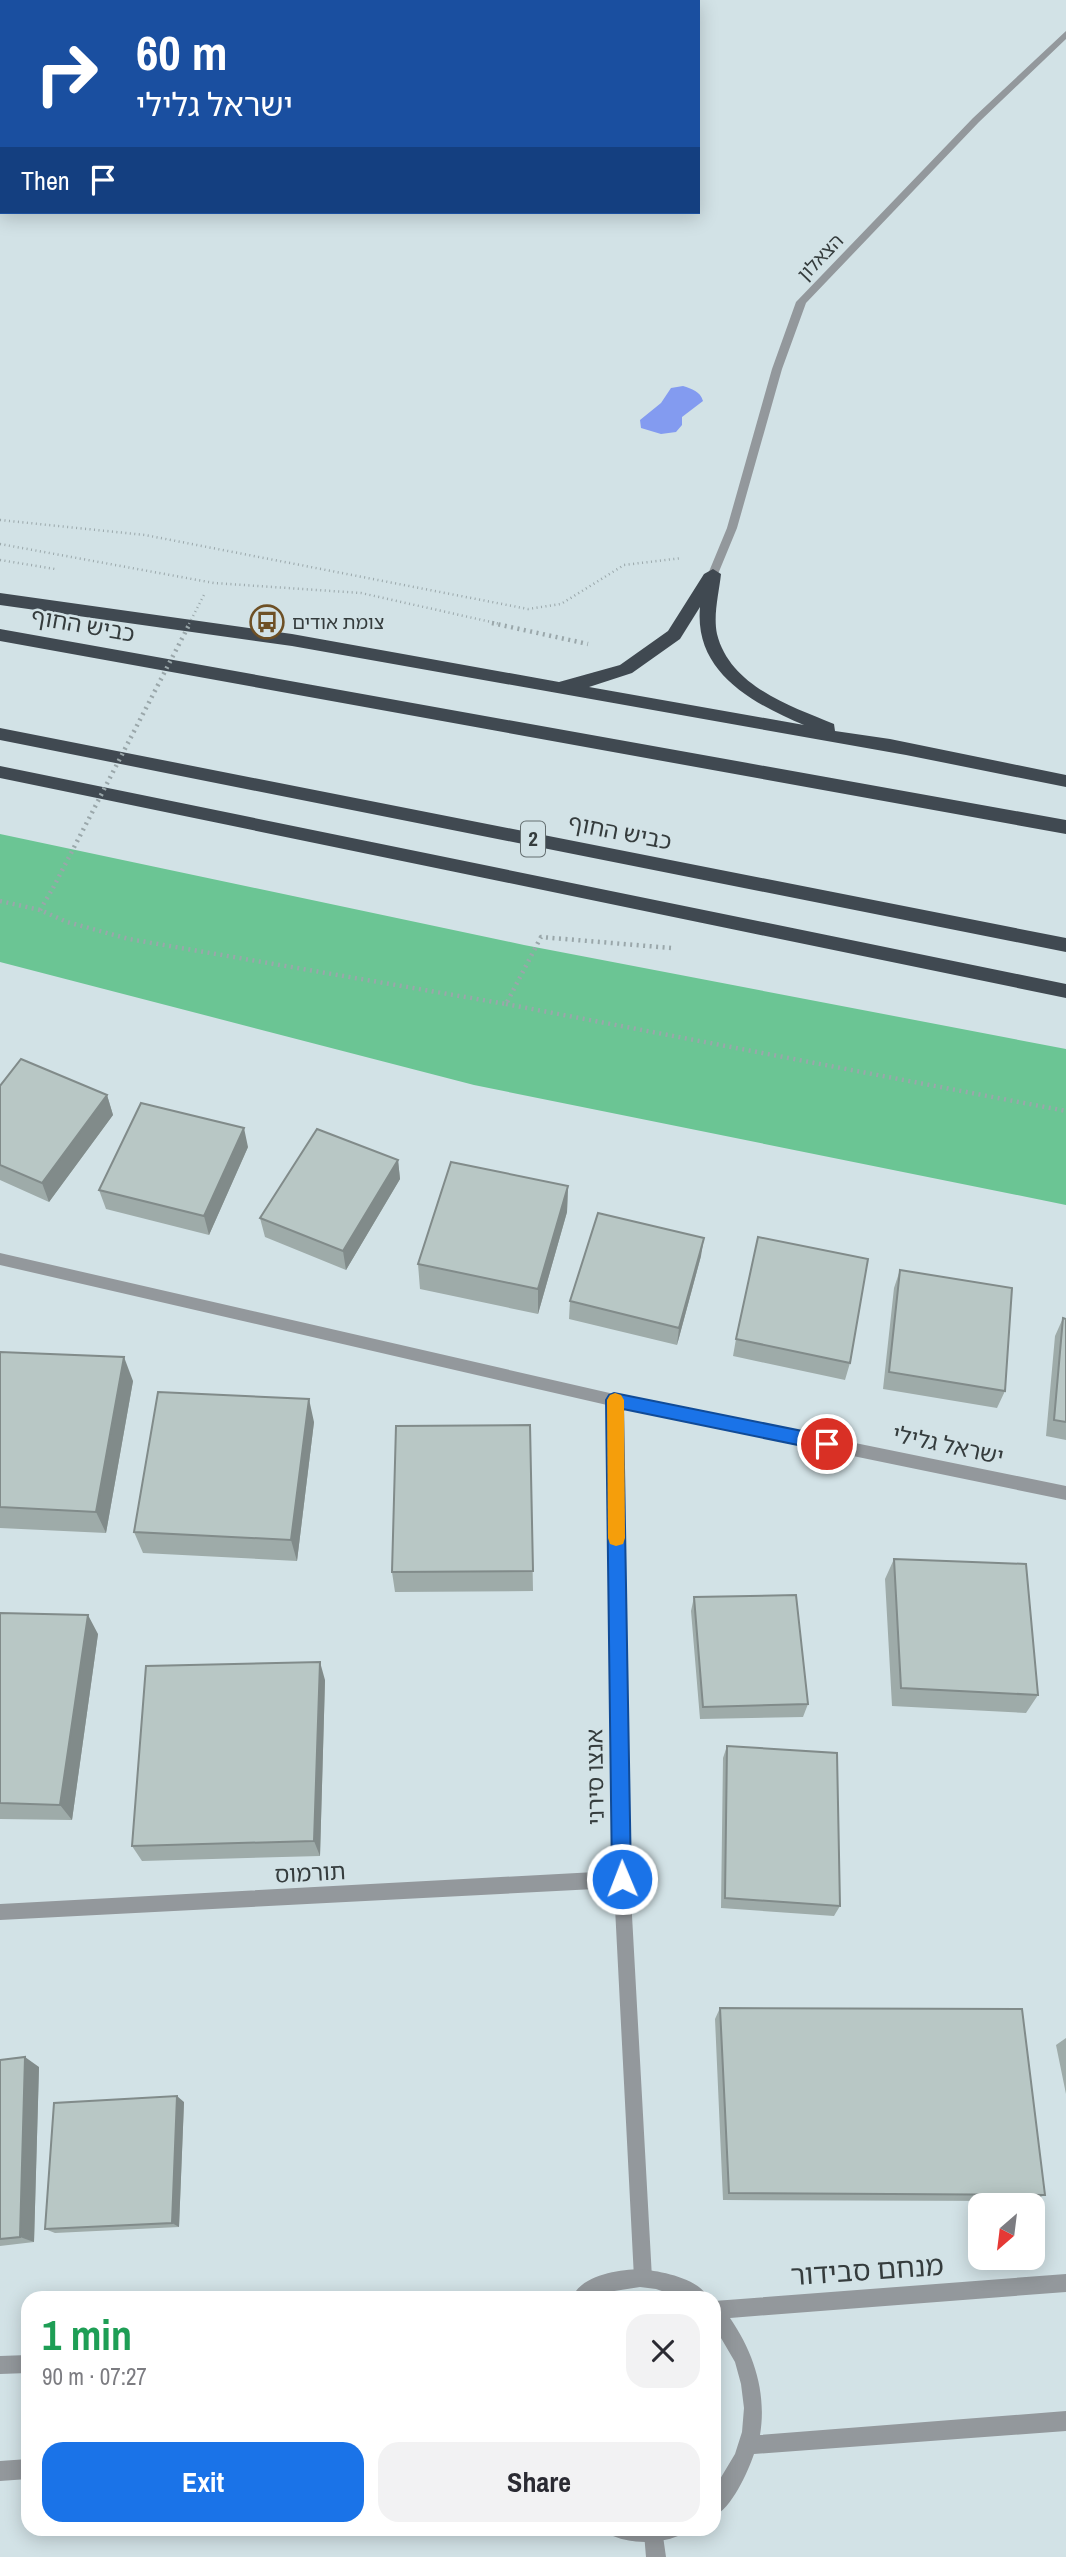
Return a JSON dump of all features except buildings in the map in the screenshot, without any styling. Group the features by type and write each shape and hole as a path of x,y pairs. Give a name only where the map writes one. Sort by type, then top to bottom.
{"highway":[{"path":"533,685 586,682 626,669 674,635 713,574"},
{"path":"713,574 709,634 720,662 750,692 827,728 904,749"},
{"path":"0,599 292,640 904,749 1066,781"},
{"name":"כביש החוף","path":"0,635 1066,827"},
{"name":"כביש החוף","path":"0,734 1066,945"},
{"path":"0,772 1066,991"}],"street":[{"name":"הצאלון","path":"713,574 732,528 776,369 801,302 976,120 1066,34"},
{"name":"ישראל גלילי","path":"0,1259 614,1400 1066,1493"},
{"name":"אנצו סירני","path":"614,1400 622,1879 643,2278"},
{"name":"תורמוס","path":"0,1912 622,1879"},
{"path":"594,2291 613,2281 643,2278 669,2281 687,2291"},
{"name":"מנחם סבידור","path":"721,2309 1066,2283"},
{"path":"721,2319 736,2338 749,2371 754,2408 749,2445 736,2479 721,2497"},
{"path":"0,2365 21,2364"},
{"path":"749,2445 1066,2421"},
{"path":"0,2471 21,2470"},
{"path":"656,2557 662,2536"}],"path":[{"path":"0,520 145,535 528,609 561,604 624,565 721,553"},
{"path":"0,544 214,583 362,593 592,645"},
{"path":"40,911 204,595"},
{"path":"0,901 130,939 506,1004 1066,1111"},
{"path":"506,1004 541,937"}],"green space":[{"path":"0,834 524,945 1066,1049 1066,1205 474,1085 0,962"}],"water":[{"path":"683,386 698,393 703,401 682,417 682,425 676,432 661,434 641,428 640,420 661,403 671,388"}],"slow traffic":[{"path":"615,1400 616,1538"}],"place":[{"name":"צומת אודים","path":"267,622"}],"route":[{"path":"622,1879 614,1400 827,1444"}]}
